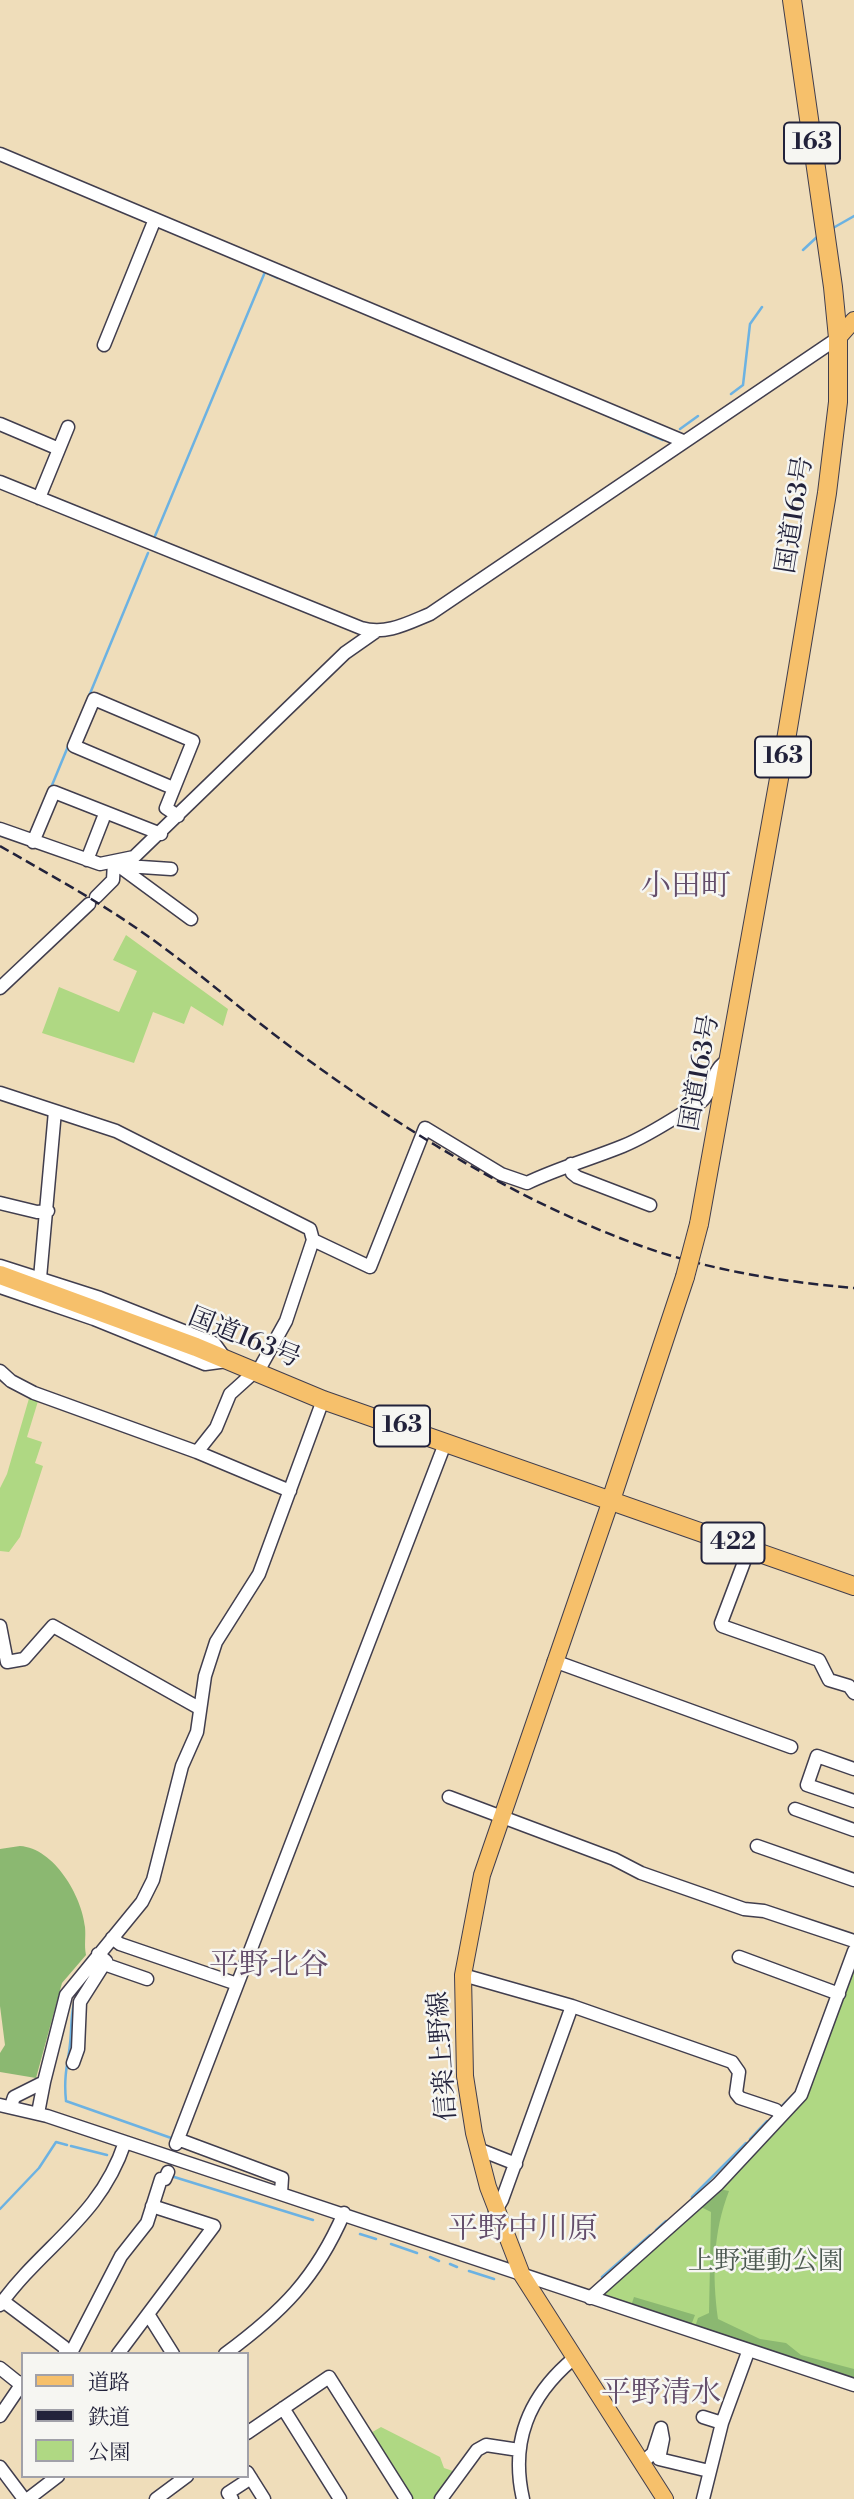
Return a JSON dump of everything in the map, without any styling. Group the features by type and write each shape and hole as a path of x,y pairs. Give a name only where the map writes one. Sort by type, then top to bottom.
{"highway":[{"name":"国道163号","path":"0,1275 196,1347 323,1400 611,1500 685,1277 699,1224 731,1059 827,493 838,402 838,338 833,287 792,0"},
{"name":"422","path":"611,1500 854,1586"}],"main road":[{"path":"838,338 854,320"},
{"name":"信楽上野線","path":"611,1500 501,1818 476,1902 463,1975 465,2077 478,2149 495,2212 522,2276 665,2499"}],"street":[{"path":"0,154 683,441"},
{"path":"104,345 155,219"},
{"path":"0,988 113,880 124,864 161,834 338,660 375,632 392,629 430,614 683,441 773,385 838,338"},
{"path":"0,424 59,449"},
{"path":"39,498 68,427"},
{"path":"0,482 375,632"},
{"path":"173,788 74,746 94,699 193,741 166,808 178,816"},
{"path":"33,842 54,792 161,834"},
{"path":"87,860 103,819"},
{"path":"0,829 100,864 170,869"},
{"path":"124,864 191,919"},
{"path":"313,1240 370,1267 425,1128 501,1174 527,1183 625,1145 698,1104 703,1100 714,1074 723,1063 731,1059"},
{"path":"0,1093 116,1131 310,1229 313,1240 286,1321 261,1366 230,1394 216,1429 197,1452"},
{"path":"40,1278 55,1111"},
{"path":"571,1164 572,1172 577,1177 650,1205"},
{"path":"0,1203 37,1212 48,1211"},
{"path":"0,1266 40,1278 214,1343 227,1361 205,1364 94,1319 0,1287"},
{"path":"0,1371 11,1381 34,1393 197,1452 290,1491"},
{"path":"73,2063 78,2049 80,2002 112,1938 142,1902 153,1880 182,1766 197,1732 199,1709 216,1642 258,1574 323,1400"},
{"path":"281,2193 282,2178 180,2139 446,1441"},
{"path":"749,1549 722,1626 818,1660 829,1679 849,1686 854,1693"},
{"path":"0,1626 7,1662 24,1659 53,1626 199,1709"},
{"path":"554,1661 791,1747"},
{"path":"854,1769 817,1756 807,1785 854,1801"},
{"path":"449,1797 705,1896 744,1909 764,1911 854,1941"},
{"path":"795,1809 854,1830"},
{"path":"757,1846 854,1880"},
{"path":"112,1938 120,1944 237,1984"},
{"path":"590,2298 718,2184 806,2087 854,1951"},
{"path":"739,1957 839,1994"},
{"path":"101,1959 147,1979"},
{"path":"38,2113 66,1995 101,1959"},
{"path":"463,1975 572,2006 732,2062 739,2072 736,2093 740,2098 776,2110 781,2116"},
{"path":"495,2212 516,2164 572,2006"},
{"path":"5,2105 14,2097 44,2082"},
{"path":"5,2105 38,2113 344,2213 522,2276 854,2385"},
{"path":"65,2352 64,2347 2,2303 101,2196 114,2173 125,2142"},
{"path":"478,2149 516,2164"},
{"path":"68,2352 78,2340 121,2256 147,2223 161,2179 166,2179 168,2172"},
{"path":"120,2352 214,2226 152,2206"},
{"path":"228,2352 271,2320 301,2289 328,2250 344,2213"},
{"path":"148,2314 172,2352"},
{"path":"703,2499 722,2423 748,2352"},
{"path":"523,2499 517,2470 522,2431 539,2398 573,2359"},
{"path":"0,2369 21,2382"},
{"path":"248,2432 329,2377 407,2499"},
{"path":"0,2416 21,2384"},
{"path":"283,2408 340,2499"},
{"path":"703,2417 722,2423"},
{"path":"642,2463 653,2453 661,2428 663,2439 659,2459 709,2471"},
{"path":"442,2499 477,2450 486,2445 519,2450"},
{"path":"0,2468 26,2499 55,2478"},
{"path":"249,2474 264,2499"},
{"path":"156,2499 184,2478"},
{"path":"232,2499 228,2493 245,2478"}],"green space":[{"path":"126,935 228,1009 223,1026 191,1006 184,1024 153,1012 134,1063 42,1033 59,987 119,1012 137,971 113,960"},
{"path":"30,1395 39,1398 27,1437 42,1442 35,1463 43,1466 20,1537 9,1552 0,1551 0,1488 7,1474"},
{"path":"20,1846 44,1855 55,1864 72,1888 85,1927 86,1955 62,1983 36,2078 0,2072 0,2053 5,2045 0,2006 0,1849"},
{"name":"上野運動公園","path":"854,1965 854,2384 592,2298 802,2096"},
{"path":"719,2189 729,2191 715,2254 718,2319 760,2339 786,2343 801,2355 854,2369 854,2381 694,2330 698,2318 709,2313 711,2212 699,2206"},
{"path":"634,2297 695,2315 690,2328 630,2309"},
{"path":"381,2427 440,2457 444,2468 453,2471 454,2475 433,2499 410,2499 369,2434"}],"waterway":[{"path":"833,228 854,216"},
{"path":"803,250 818,236"},
{"path":"155,536 265,272 278,278"},
{"path":"731,394 743,385 750,324 762,307"},
{"path":"604,414 663,440"},
{"path":"680,429 698,416"},
{"path":"89,696 148,553"},
{"path":"50,790 69,744"},
{"path":"87,1979 73,2006 66,2101 174,2139"},
{"path":"780,2108 793,2095"},
{"path":"750,2139 767,2121"},
{"path":"0,2209 39,2168 56,2142 67,2145"},
{"path":"692,2197 746,2143"},
{"path":"71,2146 107,2155"},
{"path":"171,2176 313,2220"},
{"path":"656,2230 666,2221"},
{"path":"360,2234 376,2239"},
{"path":"602,2277 650,2235"},
{"path":"391,2244 417,2253"},
{"path":"430,2257 439,2261"},
{"path":"450,2264 457,2267"},
{"path":"469,2271 494,2279"}],"railway":[{"path":"0,846 131,925 336,1080 419,1135 505,1185 595,1228 693,1262 746,1274 854,1288"}],"district":[{"name":"小田町","path":"686,888"},
{"name":"平野北谷","path":"269,1967"},
{"name":"平野中川原","path":"523,2231"},
{"name":"平野清水","path":"661,2395"}]}
